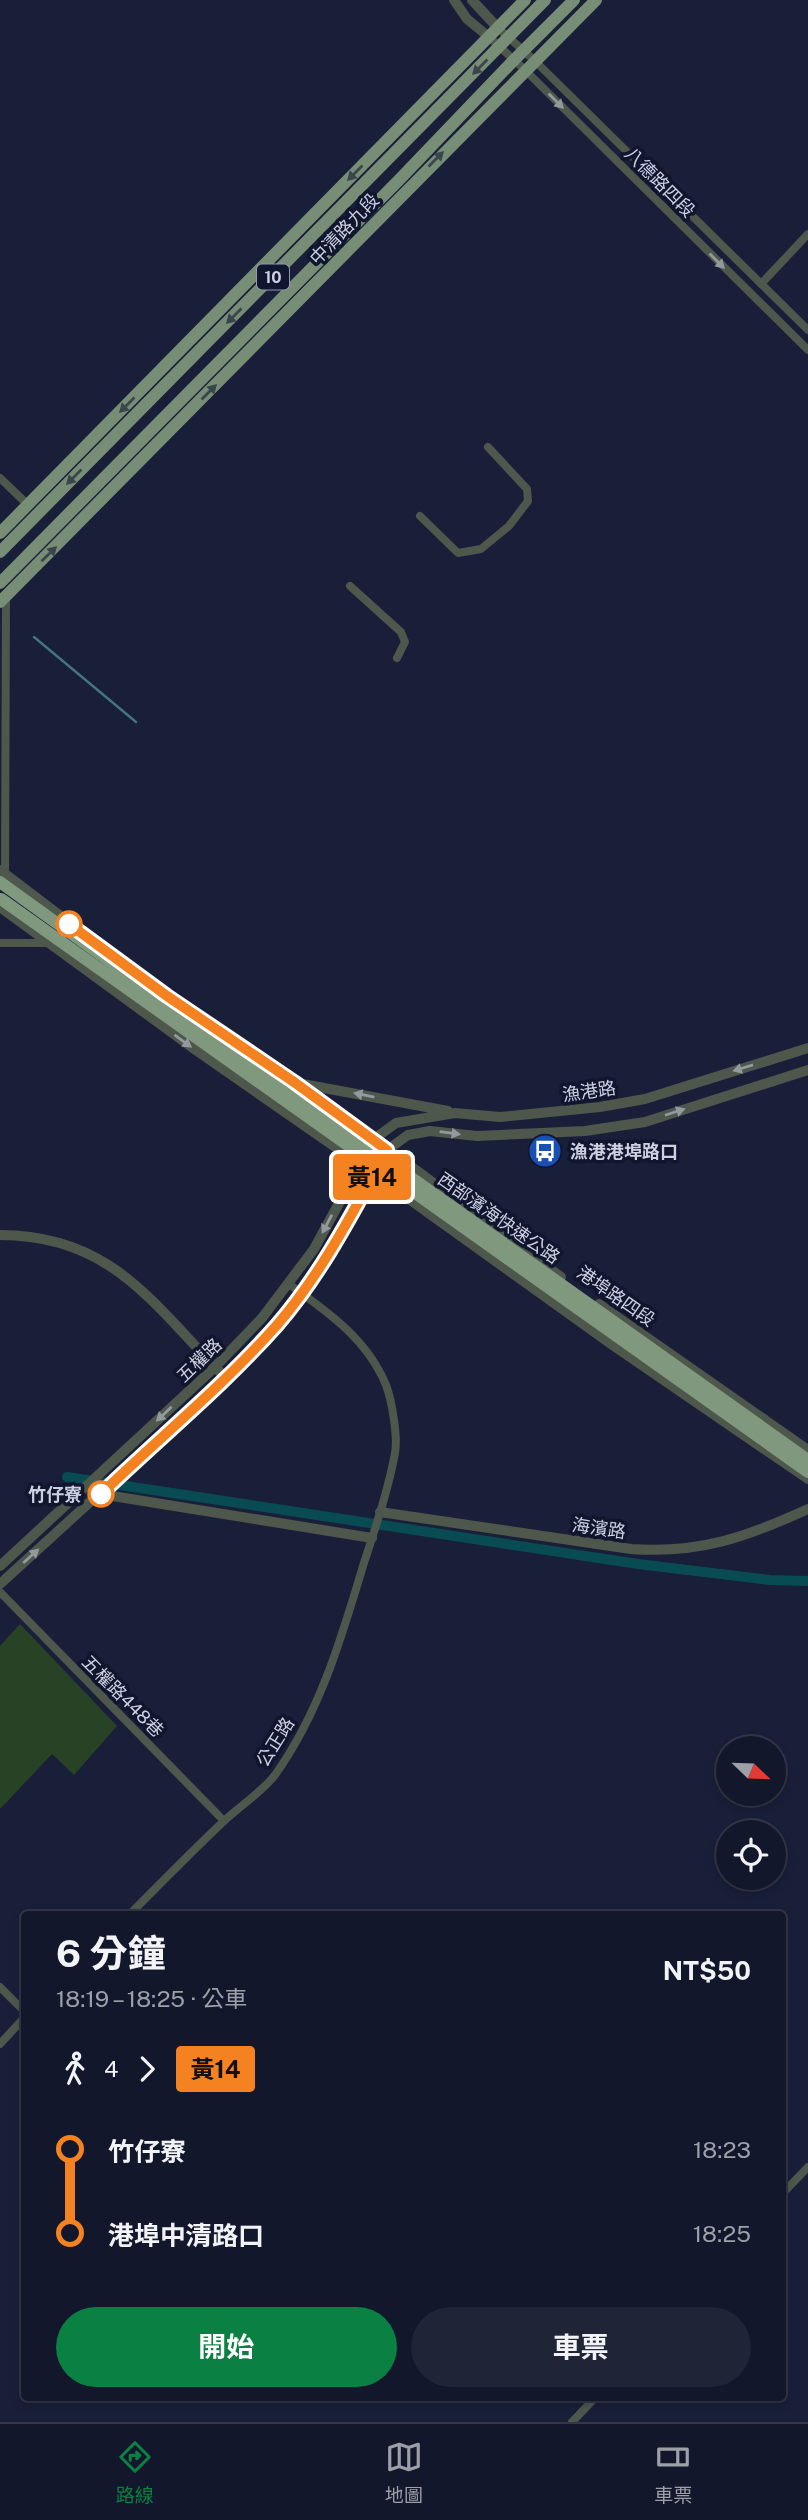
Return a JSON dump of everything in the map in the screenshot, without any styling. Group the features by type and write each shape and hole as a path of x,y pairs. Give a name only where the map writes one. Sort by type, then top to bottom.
{"highway":[{"name":"西部濱海快速公路","path":"1,877 274,1080 808,1460"},
{"name":"西部濱海快速公路","path":"1,903 808,1472"}],"main road":[{"name":"中清路九段","path":"0,533 525,0"},
{"name":"中清路九段","path":"0,552 545,0"},
{"name":"中清路九段","path":"2,591 574,0"},
{"name":"中清路九段","path":"2,591 596,0"}],"street":[{"path":"454,0 467,19 493,32"},
{"path":"472,0 493,32"},
{"name":"八德路四段","path":"493,32 669,193 808,330"},
{"name":"八德路四段","path":"493,32 530,65 659,203 808,350"},
{"path":"659,203 669,193"},
{"path":"761,284 808,234"},
{"path":"420,516 458,553 481,549 509,526 528,501 527,489 488,447"},
{"path":"0,478 28,505"},
{"path":"350,586 401,632 405,642 397,658"},
{"path":"1,877 2,591"},
{"name":"港埠路四段","path":"1,877 167,996 294,1082 577,1289 808,1450"},
{"path":"1,903 49,943 197,1051 611,1344 808,1479"},
{"path":"0,943 49,943"},
{"name":"漁港路","path":"374,1139 396,1122 455,1112 500,1117 600,1107 645,1099 808,1048"},
{"path":"387,1150 408,1135 430,1131 477,1136 585,1131 645,1122 808,1070"},
{"path":"294,1082 455,1112"},
{"name":"五權路","path":"0,1566 215,1367 262,1318 314,1249 374,1139"},
{"name":"五權路","path":"0,1584 226,1378 276,1325 325,1259 387,1150"},
{"path":"0,1234 44,1238 67,1244 102,1259 138,1287 226,1378"},
{"path":"289,1284 340,1322 361,1343 376,1364 387,1389 396,1451 380,1512"},
{"path":"100,1494 372,1538"},
{"name":"海濱路","path":"380,1512 631,1549 665,1551 684,1550 762,1530 808,1509"},
{"name":"公正路","path":"133,1911 224,1821 274,1777 322,1693 380,1512"},
{"name":"五權路448巷","path":"0,1592 224,1821"},
{"path":"0,1987 21,2008"},
{"path":"0,2043 21,2021"},
{"path":"786,2190 808,2167"},
{"path":"572,2422 592,2401"}],"green space":[{"path":"20,1624 117,1726 74,1775 52,1754 0,1809 0,1646"}],"waterway":[{"path":"34,637 136,722"},
{"path":"67,1477 638,1564 770,1580 808,1581"}],"bus line":[{"name":"黃14","path":"69,924 387,1150 325,1259 276,1325 226,1378 101,1494"}],"place":[{"name":"漁港港埠路口","path":"545,1151"},
{"name":"竹仔寮","path":"101,1494"}]}
